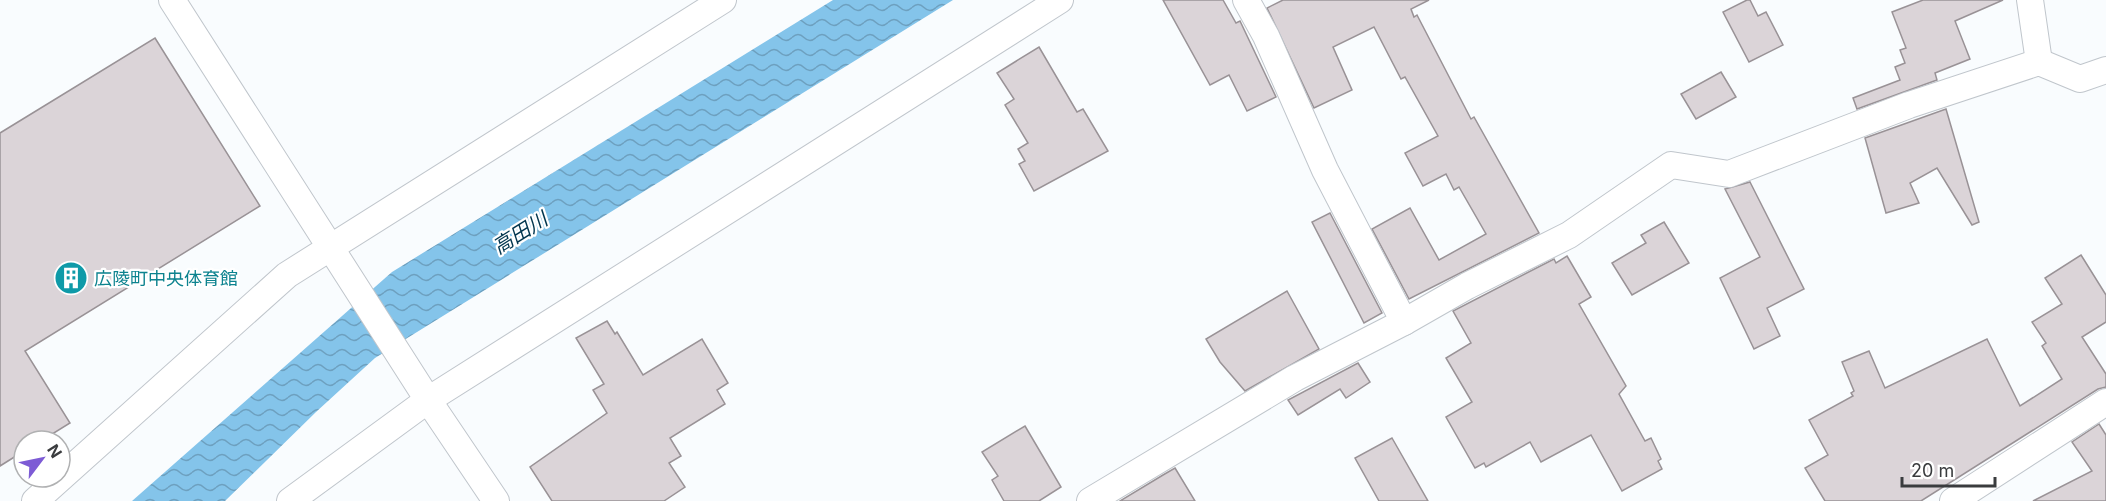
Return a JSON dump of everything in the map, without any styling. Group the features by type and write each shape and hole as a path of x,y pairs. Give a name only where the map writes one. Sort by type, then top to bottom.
{"street":[{"path":"172,0 424,394 496,501"},
{"path":"35,501 287,275 335,253 723,0"},
{"path":"290,501 424,394 1060,0"},
{"path":"1246,0 1266,36 1325,170 1404,322"},
{"path":"2030,0 2039,63"},
{"path":"1090,501 1295,378 1404,322 1467,286 1569,235 1671,165 1728,174 1909,105 2039,63 2080,79 2106,70"},
{"path":"1953,501 2106,402"}],"water":[{"name":"高田川","path":"833,0 953,0 375,358 225,501 132,501 392,272"}],"building":[{"path":"1163,0 1223,0 1236,23 1240,21 1276,97 1247,111 1229,75 1210,85"},
{"path":"1283,0 1429,0 1411,9 1414,17 1417,15 1471,119 1474,117 1539,233 1409,299 1372,229 1410,208 1439,260 1486,234 1459,187 1454,190 1446,174 1423,186 1405,153 1438,136 1405,77 1401,79 1374,27 1333,47 1352,90 1314,108 1267,8"},
{"path":"1750,0 1758,16 1766,12 1783,45 1749,62 1723,12"},
{"path":"1923,0 2003,0 1955,21 1970,59 1935,73 1937,80 1857,109 1853,98 1900,80 1895,67 1905,63 1900,50 1906,48 1892,12"},
{"name":"広陵町中央体育館","path":"155,38 260,206 25,351 70,423 60,429 12,429 12,458 0,466 0,133"},
{"path":"1039,47 1077,112 1083,109 1108,151 1034,191 1019,164 1025,161 1018,149 1028,143 1005,105 1014,99 997,73"},
{"path":"1721,72 1736,97 1696,119 1681,94"},
{"path":"1946,109 1979,222 1972,225 1937,168 1910,183 1919,203 1886,213 1865,138"},
{"path":"1750,182 1804,289 1767,308 1780,336 1754,349 1720,278 1760,257 1725,189"},
{"path":"1330,213 1382,313 1364,323 1312,222"},
{"path":"1664,222 1689,263 1632,295 1612,263 1646,243 1641,235"},
{"path":"2081,255 2106,295 2106,322 2082,337 2106,374 2106,387 2098,389 1921,501 1825,501 1805,468 1828,455 1809,420 1853,396 1851,393 1854,391 1842,362 1869,351 1885,388 1987,339 2020,406 2062,379 2042,346 2046,343 2032,322 2062,304 2045,278"},
{"path":"1567,256 1591,297 1579,304 1626,386 1619,394 1645,441 1651,438 1661,459 1658,461 1662,469 1622,491 1591,435 1541,462 1530,442 1486,467 1484,463 1475,468 1446,417 1472,402 1446,358 1471,343 1453,311 1554,259 1556,263"},
{"path":"1287,291 1319,349 1245,391 1220,362 1206,339"},
{"path":"607,321 615,334 617,332 643,375 702,339 728,383 717,390 725,404 670,438 681,456 669,463 685,487 664,501 552,501 530,467 607,413 593,390 604,384 576,338"},
{"path":"1358,363 1370,382 1346,398 1340,389 1298,415 1288,400"},
{"path":"2099,424 2106,435 2106,501 2033,501 2092,471 2072,442"},
{"path":"1025,426 1061,487 1039,501 1004,501 992,480 998,476 982,452"},
{"path":"1392,438 1428,501 1379,501 1355,458"},
{"path":"1175,468 1195,501 1120,501 1163,475"}],"place":[{"name":"広陵町中央体育館","path":"71,278"}]}
